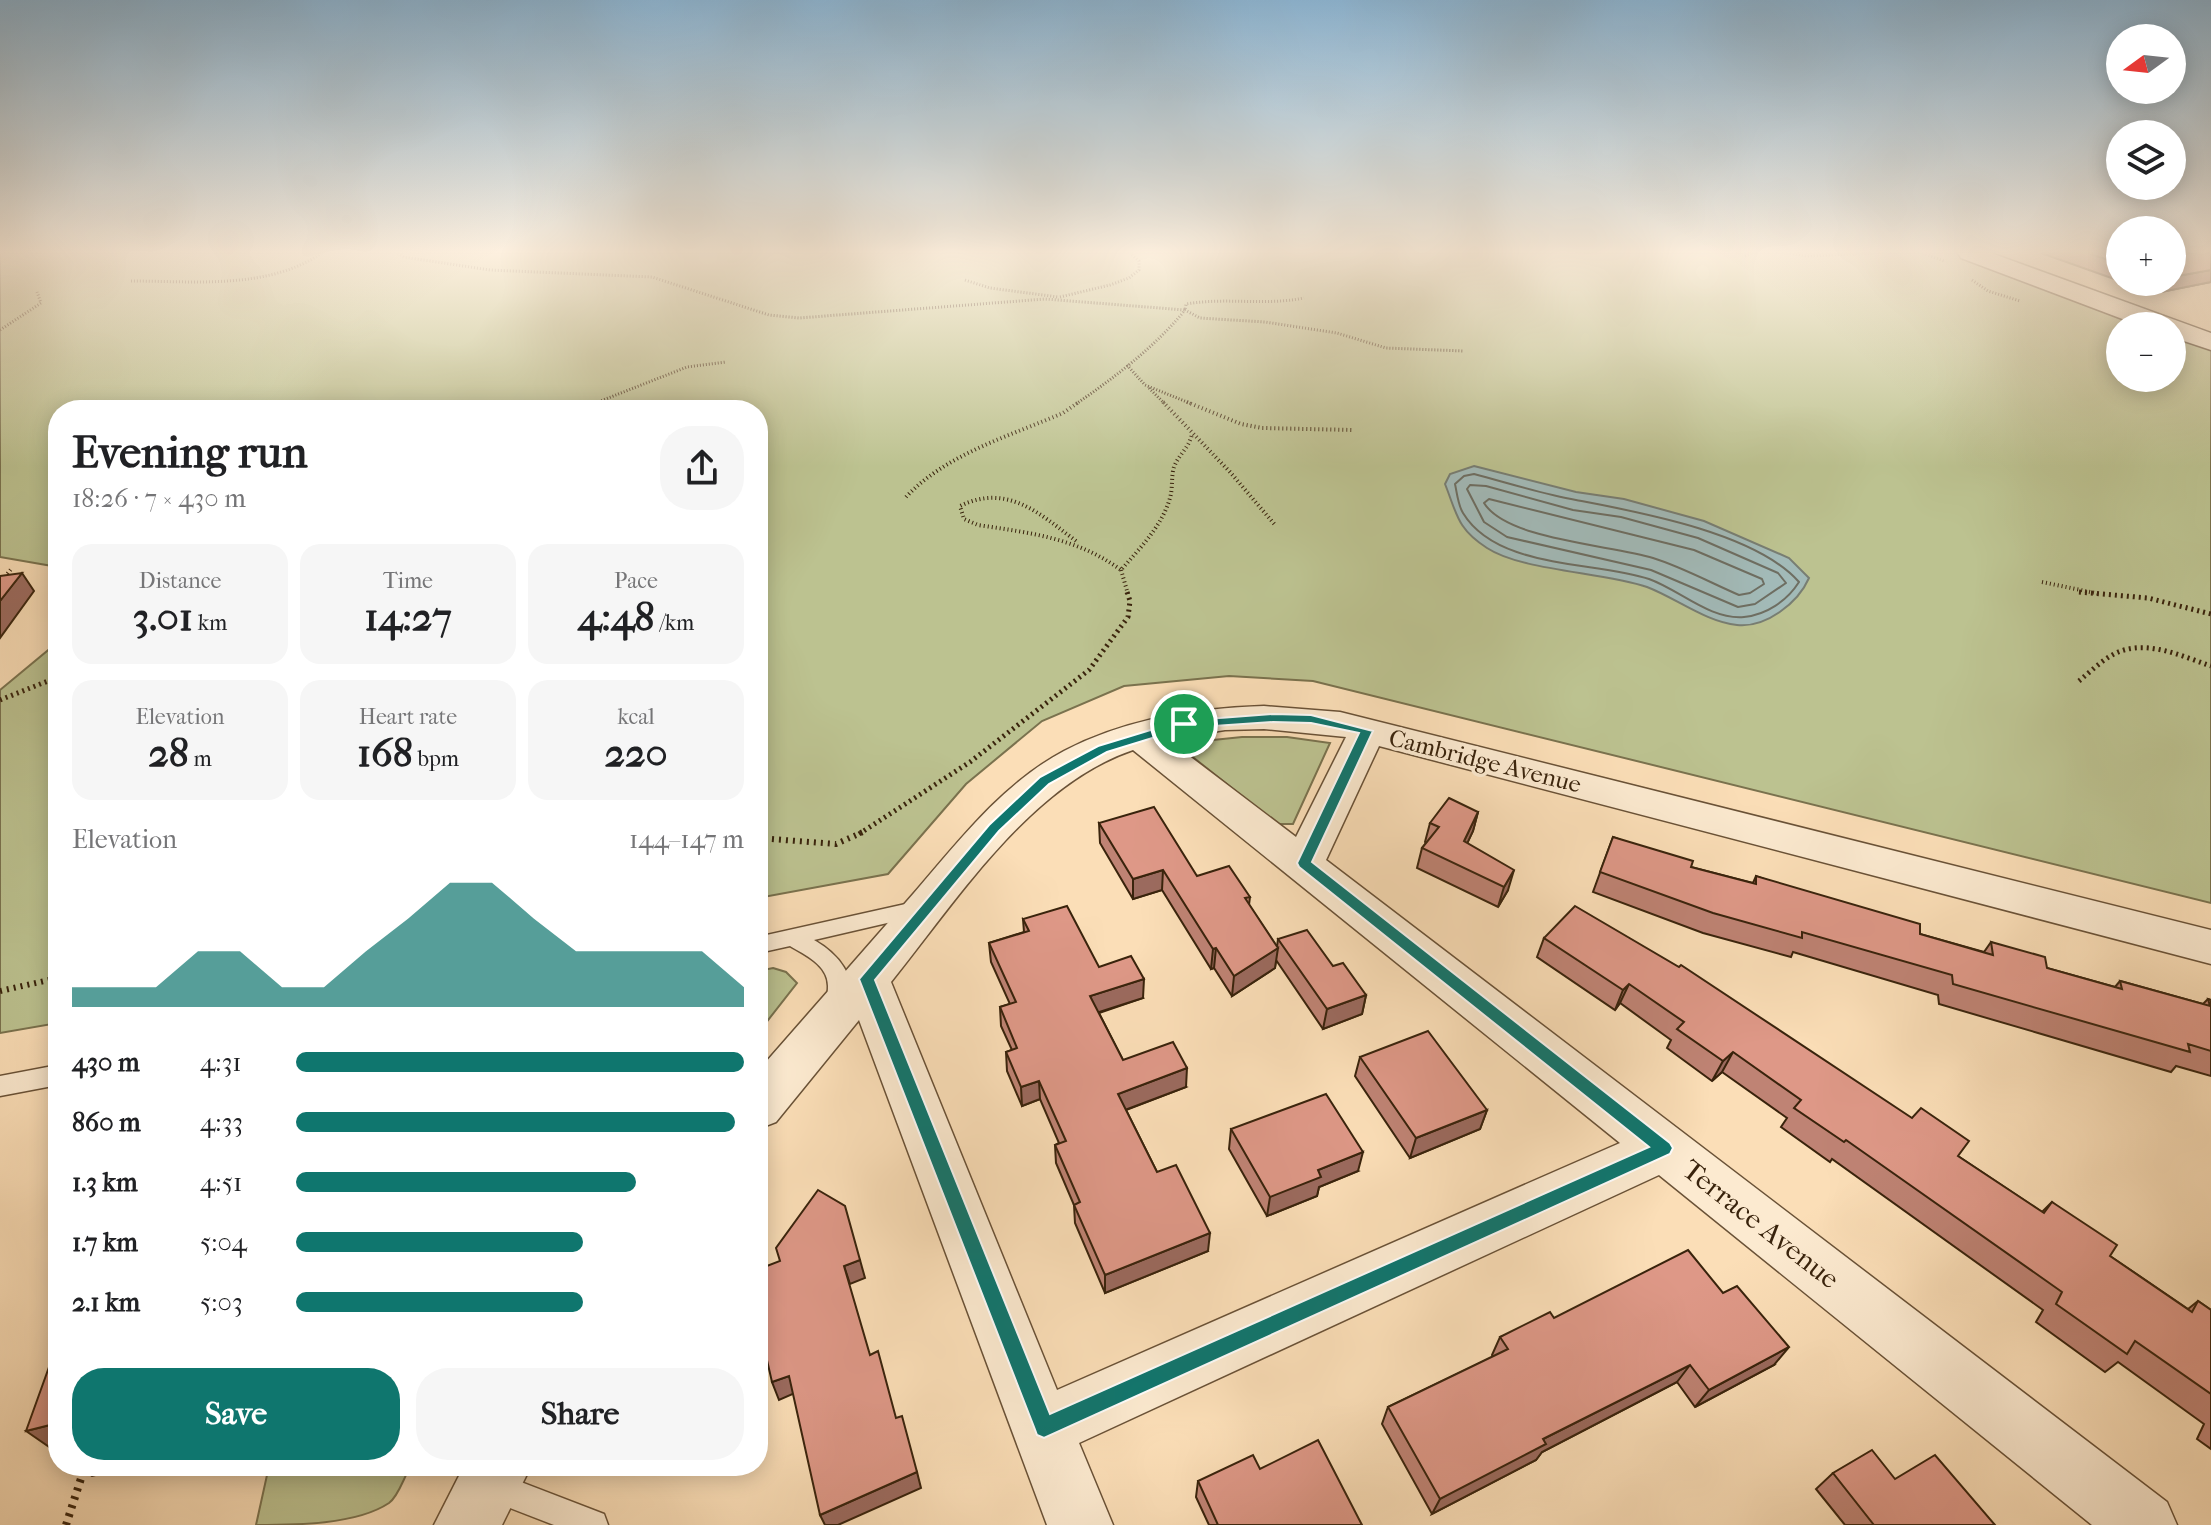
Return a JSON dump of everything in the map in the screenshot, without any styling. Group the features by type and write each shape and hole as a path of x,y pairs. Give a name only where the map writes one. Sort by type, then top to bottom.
{"street":[{"path":"2186,333 2211,342"},
{"name":"Cambridge Avenue","path":"768,1095 994,828 1045,781 1102,749 1184,724 1273,718 1311,719 1367,731 2211,947"},
{"path":"1304,863 1367,731"},
{"name":"Terrace Avenue","path":"1139,736 2144,1525"},
{"path":"851,997 1044,1427 1080,1525"},
{"path":"1044,1427 1664,1148"}],"lane":[{"path":"768,943 927,907"},
{"path":"793,938 835,966 840,986 851,997"},
{"path":"0,1086 48,1077"},
{"path":"485,1492 593,1525"}],"path":[{"path":"906,497 922,480 948,464 1063,413 1159,342 1173,324"},
{"path":"1279,324 1337,333 1386,348 1464,351"},
{"path":"603,400 687,367 726,362"},
{"path":"1127,365 1219,463 1240,479 1276,526"},
{"path":"1145,385 1241,424 1262,428 1353,430"},
{"path":"1121,570 1156,528 1170,504 1175,481 1174,467 1189,447 1192,434"},
{"path":"768,839 836,844 862,833 970,762 1079,678 1115,638 1128,617 1130,601 1121,570 1098,551 1076,541 1033,509 1011,499 983,496 960,506 964,519 978,525 1076,541"},
{"path":"0,583 12,568"},
{"path":"2042,582 2080,592 2148,598 2211,614"},
{"path":"2079,681 2113,655 2127,649 2151,648 2211,666"},
{"path":"0,700 48,681"},
{"path":"0,991 48,980"},
{"path":"66,1525 82,1476"}],"green space":[{"path":"0,324 2106,324 2106,392 2186,392 2186,332 2211,341 2211,903 1313,681 1229,676 1124,686 1042,721 966,784 888,874 768,896 768,400 48,400 48,565 0,557"},
{"path":"48,650 48,1025 0,1033 0,690"},
{"path":"1242,737 1287,737 1330,743 1293,824 1277,824 1189,754 1194,742"},
{"path":"768,969 786,972 797,983 768,1020"},
{"path":"267,1476 406,1476 393,1500 360,1516 325,1522 256,1525"}],"water":[{"path":"1474,466 1576,492 1624,499 1704,521 1789,558 1809,578 1797,596 1780,612 1759,622 1737,625 1703,615 1647,587 1502,556 1469,534 1445,484 1450,474"}],"building":[{"path":"22,573 0,601 0,576"},
{"path":"1449,798 1478,812 1464,841 1514,870 1504,887 1422,848 1439,827 1430,823"},
{"path":"1154,807 1197,876 1229,866 1250,897 1245,898 1278,948 1234,976 1216,948 1213,949 1163,870 1133,879 1099,823"},
{"path":"1613,837 1693,861 1691,867 1756,884 1756,876 1920,924 1920,934 1993,955 1991,942 2045,957 2047,968 2122,989 2120,981 2210,1006 2208,999 2211,1000 2211,1051 2188,1044 2190,1052 1953,984 1952,975 1802,932 1802,938 1713,913 1600,872"},
{"path":"1067,906 1099,967 1131,956 1144,979 1090,996 1123,1060 1173,1042 1187,1068 1118,1094 1157,1172 1176,1165 1210,1233 1105,1275 1074,1205 1080,1202 1055,1145 1066,1141 1039,1081 1021,1087 1006,1052 1017,1048 1000,1007 1016,1002 989,943 1029,931 1023,919"},
{"path":"1575,906 1679,967 1681,965 1912,1118 1921,1108 1969,1141 1958,1156 2044,1213 2052,1202 2117,1245 2110,1256 2192,1312 2198,1301 2211,1310 2211,1394 2135,1341 2127,1354 2056,1304 2062,1292 1846,1140 1844,1142 1794,1108 1801,1100 1733,1052 1723,1061 1677,1029 1684,1022 1629,984 1623,990 1544,938"},
{"path":"1307,930 1333,966 1343,963 1366,995 1327,1009 1278,939"},
{"path":"1428,1031 1487,1110 1416,1138 1360,1057"},
{"path":"1326,1094 1363,1152 1318,1170 1321,1177 1270,1197 1231,1129"},
{"path":"818,1190 845,1206 860,1260 844,1266 870,1355 878,1351 896,1418 902,1416 917,1472 820,1515 789,1376 772,1382 768,1365 768,1266 780,1261 776,1248"},
{"path":"1688,1250 1723,1293 1737,1286 1789,1347 1709,1390 1690,1365 1543,1439 1546,1444 1440,1499 1388,1407 1508,1349 1500,1337 1550,1312 1554,1318"},
{"path":"48,1370 48,1426 26,1431"},
{"path":"1318,1440 1362,1525 1218,1525 1198,1481 1253,1455 1260,1469"},
{"path":"1872,1450 1895,1479 1935,1455 1995,1525 1874,1525 1833,1473"}],"route":[{"path":"1236,719 1311,719 1367,731 1304,863 1664,1148 1044,1427 867,979 994,828 1024,797 1073,763 1102,749 1184,724 1236,719"}]}
